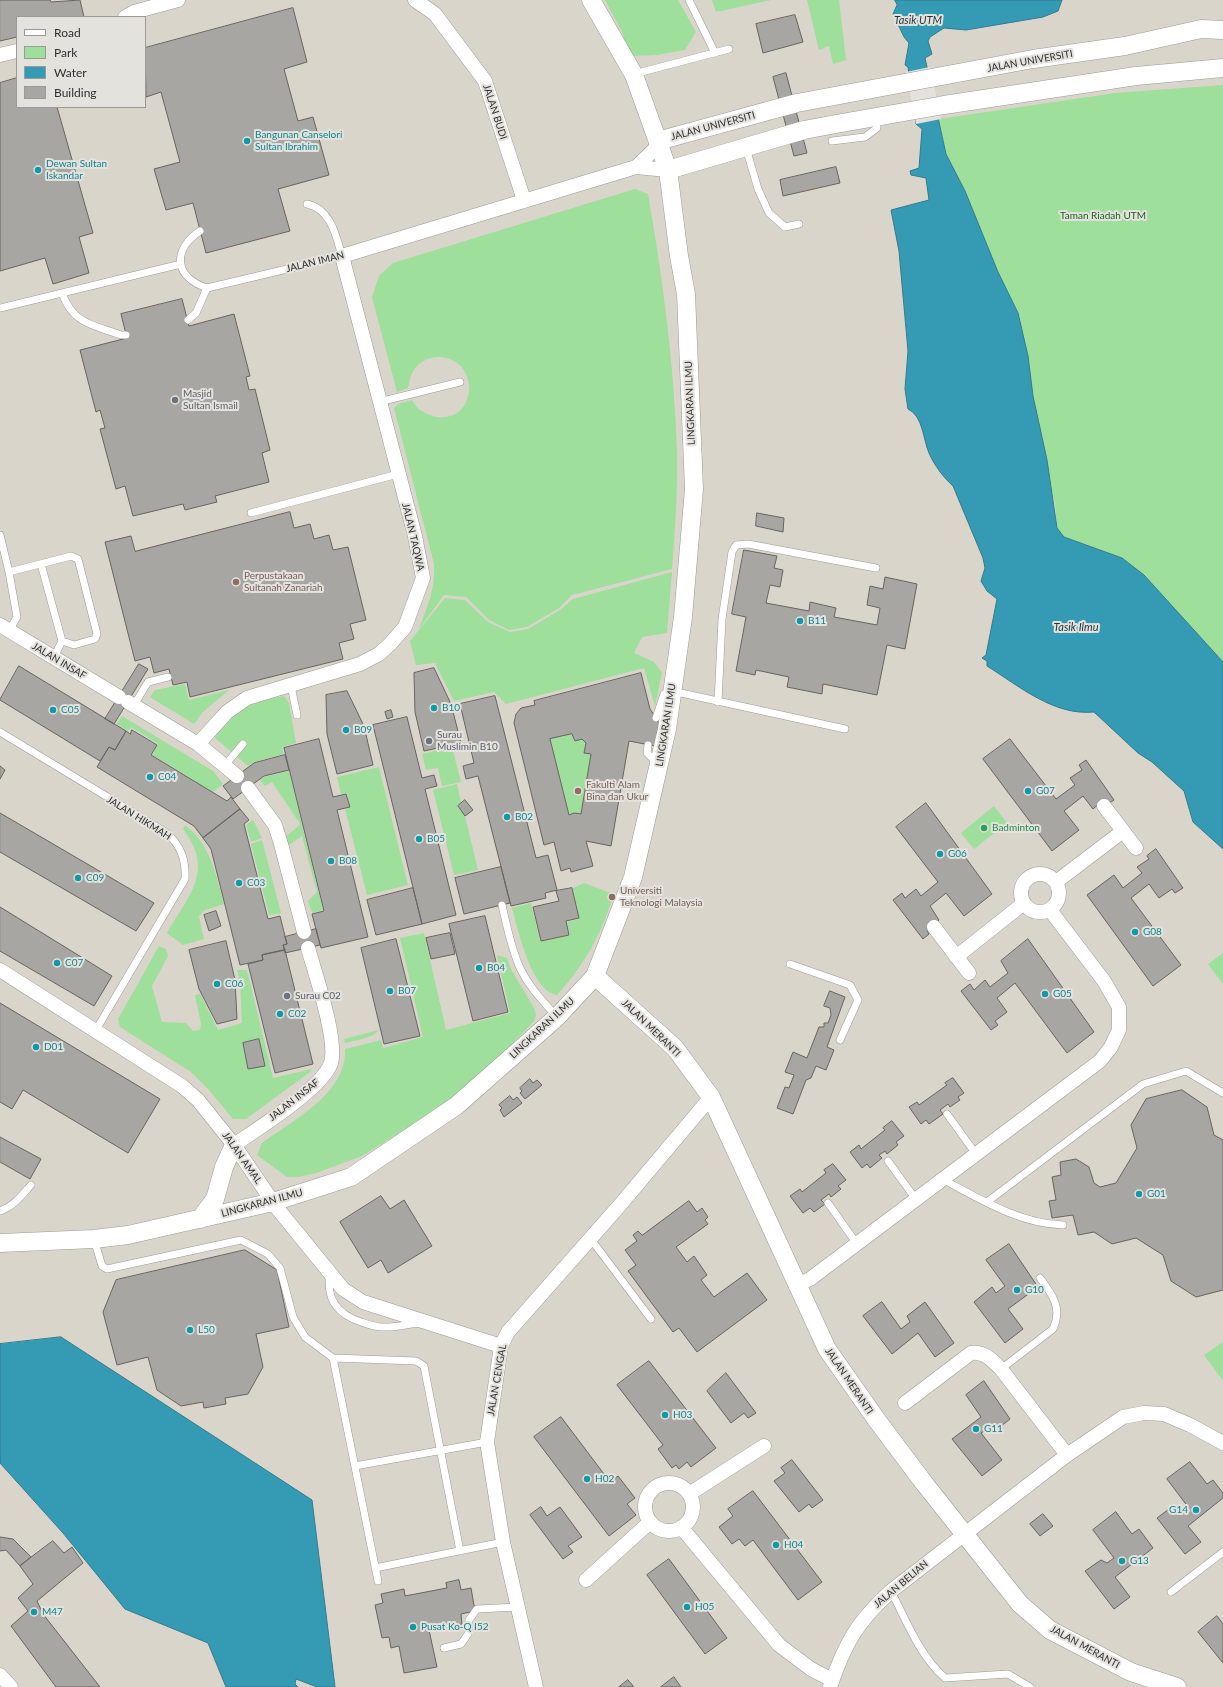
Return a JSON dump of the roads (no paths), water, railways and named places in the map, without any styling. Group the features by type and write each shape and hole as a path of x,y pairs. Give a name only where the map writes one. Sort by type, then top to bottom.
{"street":[{"path":"127,16 134,12 178,0"},
{"name":"JALAN BUDI","path":"415,0 435,14 485,81 524,200"},
{"name":"LINGKARAN ILMU","path":"0,1243 94,1239 128,1235 273,1202 351,1177 456,1106 557,1017 595,976 633,877 667,729 683,618 694,489 686,294 668,170 634,74 591,0"},
{"name":"JALAN UNIVERSITI","path":"636,166 664,139 797,104 1033,60 1124,46 1200,29 1223,30"},
{"path":"0,55 16,51"},
{"path":"636,166 668,170 804,130 944,105 1136,76 1223,68"},
{"name":"JALAN IMAN","path":"342,256 636,166"},
{"name":"JALAN TAQWA","path":"198,744 227,712 247,698 360,664 379,654 404,628 422,578 415,536 342,256"},
{"name":"JALAN INSAF","path":"5,628 198,744 237,776"},
{"path":"248,788 274,825 281,844 304,932"},
{"path":"1104,806 1136,848"},
{"path":"1056,882 1123,831"},
{"path":"1035,875 1046,875 1056,882 1058,888 1058,900 1050,910 1039,912 1033,911 1024,903 1021,892 1026,881 1030,877 1035,875"},
{"path":"956,957 1024,903"},
{"path":"797,1285 810,1279 915,1198 1100,1061 1112,1047 1120,1030 1119,1007 1108,988 1050,910"},
{"path":"934,927 969,973"},
{"name":"JALAN INSAF","path":"234,1145 320,1081 331,1063 333,1042 308,948"},
{"name":"JALAN AMAL","path":"0,970 182,1086 198,1100 234,1145 273,1202 343,1289 363,1302 501,1346"},
{"name":"JALAN MERANTI","path":"595,976 674,1048 711,1097 827,1349 890,1439 1020,1604 1050,1630 1131,1672 1177,1687"},
{"name":"JALAN CENGAL","path":"536,1687 503,1542 487,1442 501,1346 508,1332 620,1205 711,1097"},
{"path":"200,1219 215,1200 224,1167 234,1145"},
{"path":"905,1403 971,1353 979,1352 990,1358 1001,1369 1067,1455"},
{"name":"JALAN BELIAN","path":"831,1683 850,1637 868,1612 891,1591 964,1533 1067,1455 1123,1417 1144,1413 1164,1414 1190,1425 1223,1443"},
{"path":"689,1494 764,1446"},
{"path":"669,1483 677,1484 689,1494 692,1508 687,1522 681,1527 675,1530 661,1529 650,1522 646,1515 646,1500 654,1487 669,1483"},
{"path":"586,1580 650,1522"},
{"path":"681,1527 780,1645 831,1683"},
{"path":"0,1675 11,1687"}],"lane":[{"path":"689,0 715,53"},
{"path":"634,74 729,49"},
{"path":"832,141 865,137 877,128 876,118"},
{"path":"746,147 758,189 769,213 785,227 799,224"},
{"path":"307,204 320,210 328,218 335,232 342,256"},
{"path":"188,320 196,313 207,288 198,285 184,272 181,264 181,249 190,238 200,231"},
{"name":"JALAN IMAN","path":"207,288 342,256"},
{"path":"0,308 181,264"},
{"path":"62,293 71,312 79,318 121,335 126,335"},
{"path":"379,402 460,382"},
{"path":"251,512 398,474"},
{"path":"0,535 9,572 16,618 5,628"},
{"path":"718,702 722,619 732,552 736,545 748,544 876,568"},
{"path":"9,572 70,556 78,559 98,634 95,639 74,645 62,641"},
{"path":"41,564 62,641 54,657"},
{"path":"656,718 677,656"},
{"path":"127,701 148,682 168,677"},
{"path":"291,686 297,715"},
{"path":"672,691 845,729"},
{"name":"JALAN HIKMAH","path":"0,732 167,833 174,840 186,864 185,879 96,1030"},
{"path":"225,765 243,744"},
{"path":"648,745 647,753 649,756 660,761"},
{"path":"502,905 512,948 521,970 533,990 557,1017"},
{"path":"790,964 850,986 858,1000 840,1040"},
{"path":"988,1202 1143,1084 1186,1071 1223,1093"},
{"path":"947,1114 976,1154"},
{"path":"888,1160 915,1198"},
{"path":"942,1179 1030,1221 1063,1225"},
{"path":"0,1211 8,1208 16,1202 30,1185"},
{"path":"828,1203 857,1244"},
{"path":"590,1238 651,1319"},
{"path":"94,1239 102,1266 107,1269 241,1240 268,1254 280,1268 293,1317 305,1337 333,1358 416,1361 424,1366 460,1551"},
{"path":"330,1273 328,1286 331,1298 348,1318 381,1327 427,1322"},
{"path":"1001,1369 1053,1329 1057,1320 1057,1309 1054,1296 1040,1278"},
{"path":"333,1358 378,1581"},
{"path":"355,1466 440,1449 487,1442"},
{"path":"375,1568 503,1542"},
{"path":"1171,1592 1222,1556"},
{"path":"891,1591 924,1654 945,1678 1008,1674 1030,1687"},
{"path":"444,1648 461,1644 468,1634 469,1620 477,1609 518,1607"}],"water":[{"name":"Tasik Ilmu","path":"895,0 1062,0 1058,11 1043,17 966,30 944,28 930,37 928,41 932,54 925,58 946,154 965,191 998,272 1018,313 1028,356 1033,396 1047,460 1057,528 1064,537 1122,558 1144,575 1223,662 1223,849 1193,822 1184,791 1152,762 1138,753 1094,712 1079,712 1065,709 1038,698 987,666 987,661 982,658 986,655 997,599 987,591 981,581 985,568 983,558 953,486 934,462 929,453 920,422 913,412 908,409 905,389 908,351 899,251 891,210 929,200 926,178 911,175 910,171 919,168 922,129 916,124 908,67 905,65 909,43 904,37 893,14 897,5"},
{"path":"61,1337 312,1500 335,1687 317,1687 296,1679 295,1684 298,1687 226,1687 208,1643 125,1609 63,1533 0,1463 0,1344"}],"place":[{"name":"Bangunan Canselori Sultan Ibrahim","path":"247,141"},
{"name":"Dewan Sultan Iskandar","path":"38,170"},
{"name":"Masjid Sultan Ismail","path":"175,400"},
{"name":"Perpustakaan Sultanah Zanariah","path":"236,582"},
{"name":"B11","path":"800,621"},
{"name":"B10","path":"434,708"},
{"name":"C05","path":"53,710"},
{"name":"B09","path":"346,730"},
{"name":"Surau Muslimin B10","path":"429,741"},
{"name":"C04","path":"150,777"},
{"name":"Fakulti Alam Bina dan Ukur","path":"578,791"},
{"name":"G07","path":"1028,791"},
{"name":"B02","path":"507,817"},
{"name":"Badminton","path":"984,828"},
{"name":"B05","path":"419,839"},
{"name":"G06","path":"940,854"},
{"name":"B08","path":"331,861"},
{"name":"C09","path":"78,878"},
{"name":"C03","path":"239,883"},
{"name":"Universiti Teknologi Malaysia","path":"612,897"},
{"name":"G08","path":"1135,932"},
{"name":"C07","path":"57,963"},
{"name":"B04","path":"479,968"},
{"name":"C06","path":"217,984"},
{"name":"B07","path":"390,991"},
{"name":"G05","path":"1045,994"},
{"name":"Surau C02","path":"287,996"},
{"name":"C02","path":"280,1014"},
{"name":"D01","path":"36,1047"},
{"name":"G01","path":"1139,1194"},
{"name":"G10","path":"1017,1290"},
{"name":"L50","path":"190,1330"},
{"name":"H03","path":"665,1415"},
{"name":"G11","path":"976,1429"},
{"name":"H02","path":"587,1479"},
{"name":"G14","path":"1196,1510"},
{"name":"H04","path":"776,1545"},
{"name":"G13","path":"1122,1561"},
{"name":"H05","path":"687,1607"},
{"name":"M47","path":"34,1612"},
{"name":"Pusat Ko-Q I52","path":"413,1627"}],"water label":[{"name":"Tasik UTM","path":"918,20"}],"park label":[{"name":"Taman Riadah UTM","path":"1103,216"}]}
